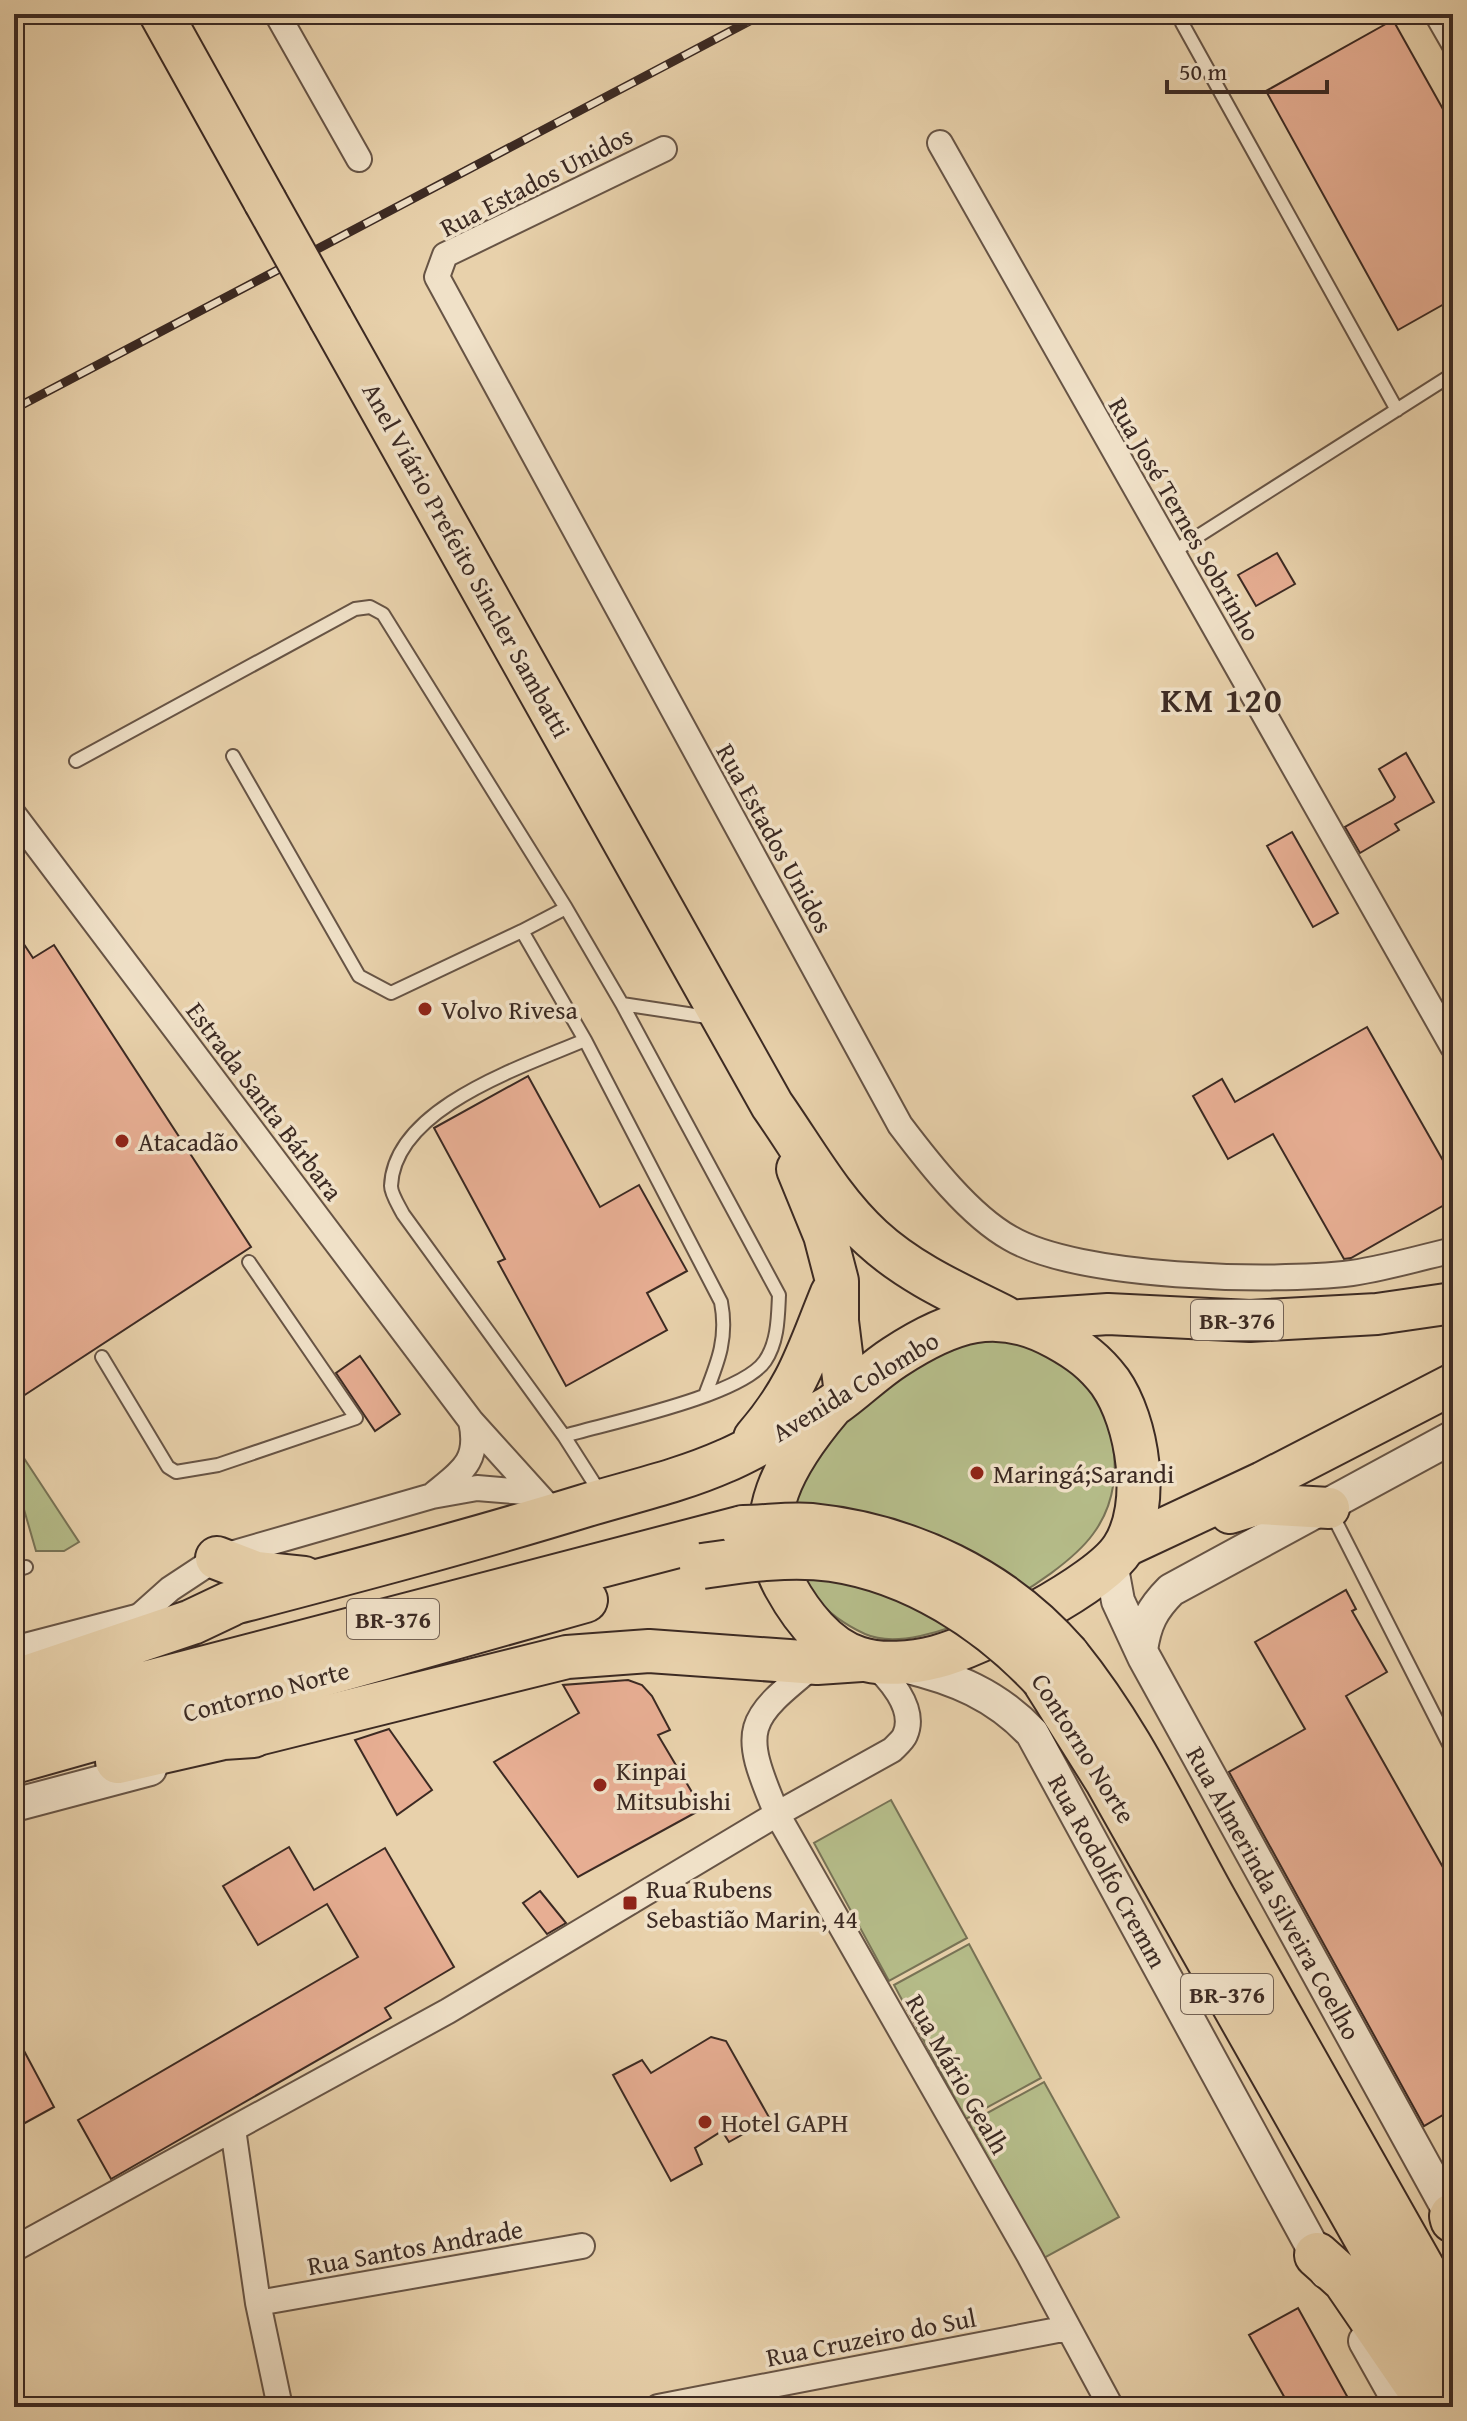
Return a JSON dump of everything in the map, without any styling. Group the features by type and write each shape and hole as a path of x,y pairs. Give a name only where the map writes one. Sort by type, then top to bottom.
{"highway":[{"name":"Anel Viário Prefeito Sincler Sambatti","path":"161,14 772,1105 870,1236 903,1264 1095,1362 1129,1414 1135,1444 1135,1520 1118,1555"},
{"name":"Anel Viário Prefeito Sincler Sambatti","path":"772,1105 825,1235 837,1281 839,1400"},
{"path":"742,1453 789,1396 804,1368 837,1281"},
{"name":"Avenida Colombo","path":"230,1604 325,1579 546,1504 605,1500 742,1453 839,1400 894,1357 929,1337 965,1324 1012,1318"},
{"path":"839,1400 799,1445 774,1496 769,1524 771,1548 779,1574 810,1623 837,1650 875,1664"},
{"name":"Contorno Norte","path":"14,1718 743,1528 809,1526 882,1539 965,1570 1052,1638 1106,1703 1453,2323"},
{"path":"14,1784 223,1737 253,1735 567,1657 649,1651 875,1664 935,1657 979,1641 1079,1586 1118,1555"},
{"path":"217,1558 256,1573 325,1579"},
{"name":"Contorno Norte","path":"14,1761 702,1566 760,1558 830,1558 884,1571 943,1597 1001,1638 1043,1678 1107,1780 1453,2391"},
{"path":"14,1682 192,1622 230,1604"},
{"path":"1317,2255 1345,2280 1432,2407"}],"main road":[{"name":"Avenida Colombo","path":"1012,1318 1108,1314 1250,1321 1377,1314 1453,1303"},
{"path":"1118,1555 1453,1384"},
{"path":"1164,1531 1259,1504 1329,1508"}],"street":[{"path":"277,14 359,159"},
{"name":"Rua José Ternes Sobrinho","path":"940,143 1453,1047"},
{"name":"Rua Estados Unidos","path":"664,149 445,255 437,277 900,1125 941,1180 1010,1238 1079,1263 1138,1270 1305,1277 1354,1272 1453,1250"},
{"name":"Estrada Santa Bárbara","path":"14,815 471,1421 546,1504"},
{"path":"432,1496 458,1474 471,1457 475,1447 471,1421"},
{"path":"1141,1650 1145,1623 1156,1605 1171,1590 1329,1508 1453,1437"},
{"path":"133,1622 170,1589 217,1558 432,1496 477,1488 546,1504"},
{"name":"Rua Almerinda Silveira Coelho","path":"1118,1555 1118,1601 1141,1650 1452,2218"},
{"path":"14,1653 189,1607 230,1604"},
{"name":"Rua Mário Gealh","path":"817,1663 762,1710 753,1728 758,1769 777,1814 1111,2407"},
{"path":"14,2249 454,2007 777,1814 877,1760 906,1735 907,1717 897,1690 875,1664"},
{"name":"Rua Rodolfo Cremm","path":"875,1664 975,1688 1012,1711 1032,1733 1402,2407"},
{"path":"14,1805 222,1749 253,1735"},
{"path":"233,2129 258,2303 280,2407"},
{"name":"Rua Santos Andrade","path":"258,2303 582,2246"},
{"name":"Rua Cruzeiro do Sul","path":"658,2407 1068,2328"}],"lane":[{"path":"1181,14 1182,23 1397,410"},
{"path":"1430,14 1453,54"},
{"path":"1173,552 1453,374"},
{"path":"76,761 355,609 370,607 383,614 566,908 622,1004 779,1295 778,1329 765,1360 748,1377 705,1395 564,1436"},
{"path":"233,756 359,976 375,987 391,993 566,908"},
{"path":"522,931 585,1040 721,1302 723,1347 705,1395"},
{"path":"622,1004 725,1020"},
{"path":"585,1040 458,1098 420,1126 399,1156 391,1188 403,1214 564,1436 605,1500"},
{"path":"102,1357 168,1467 176,1472 218,1465 356,1418 249,1262"},
{"path":"1329,1508 1453,1752"}],"green space":[{"path":"982,1340 1004,1341 1041,1350 1065,1364 1084,1383 1099,1405 1109,1430 1114,1457 1113,1484 1106,1510 1093,1534 1076,1553 1021,1593 988,1611 920,1636 890,1639 865,1634 827,1609 801,1574 788,1524 796,1494 819,1452 857,1409 929,1356"},
{"path":"14,1443 79,1542 64,1551 36,1551 14,1475"},
{"path":"891,1800 967,1938 889,1981 814,1843"},
{"path":"969,1944 1041,2078 966,2119 894,1985"},
{"path":"1044,2082 1119,2217 1044,2258 969,2123"}],"building":[{"path":"1393,20 1453,127 1453,299 1398,330 1266,91"},
{"path":"1277,553 1295,584 1256,606 1238,575"},
{"path":"1406,753 1434,802 1395,824 1399,830 1360,853 1345,827 1393,800 1395,797 1379,769"},
{"path":"1292,832 1338,913 1313,927 1267,846"},
{"path":"14,929 33,958 54,945 251,1247 14,1402"},
{"path":"1367,1027 1453,1178 1453,1200 1351,1258 1344,1259 1273,1134 1228,1159 1193,1096 1222,1079 1235,1102"},
{"path":"528,1076 600,1207 639,1185 687,1271 647,1293 667,1330 566,1386 498,1262 505,1259 434,1128"},
{"path":"360,1356 400,1414 375,1431 336,1373"},
{"path":"1346,1590 1356,1609 1352,1611 1387,1672 1346,1696 1453,1885 1453,2109 1424,2126 1229,1772 1305,1729 1255,1642"},
{"name":"Kinpai Mitsubishi","path":"628,1680 642,1685 652,1696 670,1730 658,1735 702,1809 578,1877 494,1762 579,1713 563,1685"},
{"path":"389,1729 432,1790 397,1815 355,1740"},
{"path":"289,1847 314,1890 385,1848 454,1967 385,2008 391,2018 111,2179 78,2120 358,1957 327,1904 258,1945 223,1886"},
{"path":"540,1891 566,1923 547,1934 523,1903"},
{"path":"14,2032 54,2107 14,2129"},
{"path":"711,2037 726,2041 770,2119 729,2142 722,2131 695,2148 702,2164 671,2181 613,2075 642,2060 651,2073"},
{"path":"1298,2308 1353,2407 1290,2407 1249,2335"}],"railway":[{"path":"615,18 624,14"},
{"path":"14,409 763,14"}],"place":[{"name":"Volvo Rivesa","path":"425,1009"},
{"name":"Atacadão","path":"122,1141"},
{"name":"Maringá;Sarandi","path":"977,1473"},
{"name":"Kinpai Mitsubishi","path":"600,1785"},
{"name":"Rua Rubens Sebastião Marin, 44","path":"630,1903"},
{"name":"Hotel GAPH","path":"705,2122"}],"district":[{"name":"KM 120","path":"1222,699"}]}
